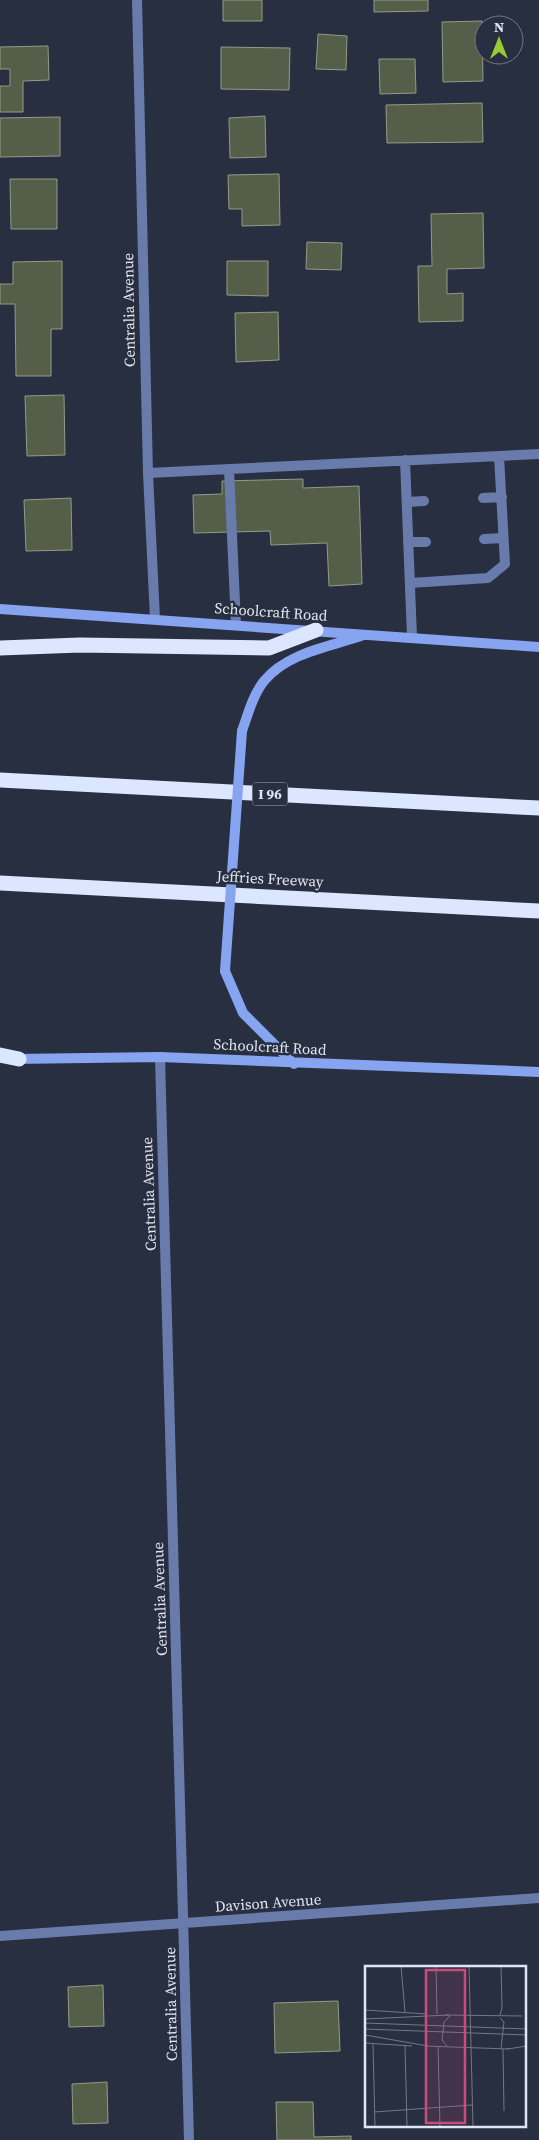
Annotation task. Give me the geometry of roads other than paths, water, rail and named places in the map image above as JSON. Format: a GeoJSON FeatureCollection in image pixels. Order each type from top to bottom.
{"type":"FeatureCollection","features":[{"type":"Feature","properties":{"kind":"highway"},"geometry":{"type":"LineString","coordinates":[[0,648],[80,645],[269,648],[316,630]]}},
{"type":"Feature","properties":{"kind":"highway","name":"I 96"},"geometry":{"type":"LineString","coordinates":[[0,780],[539,808]]}},
{"type":"Feature","properties":{"kind":"highway","name":"Jeffries Freeway"},"geometry":{"type":"LineString","coordinates":[[0,883],[539,911]]}},
{"type":"Feature","properties":{"kind":"highway"},"geometry":{"type":"LineString","coordinates":[[0,1055],[19,1058]]}},
{"type":"Feature","properties":{"kind":"main road","name":"Schoolcraft Road"},"geometry":{"type":"LineString","coordinates":[[0,609],[539,647]]}},
{"type":"Feature","properties":{"kind":"main road"},"geometry":{"type":"LineString","coordinates":[[294,1064],[243,1013],[225,972],[242,731],[253,700],[264,681],[288,660],[367,634]]}},
{"type":"Feature","properties":{"kind":"main road","name":"Schoolcraft Road"},"geometry":{"type":"LineString","coordinates":[[0,1059],[160,1057],[294,1064],[539,1072]]}},
{"type":"Feature","properties":{"kind":"street","name":"Centralia Avenue"},"geometry":{"type":"LineString","coordinates":[[137,0],[148,473],[155,619]]}},
{"type":"Feature","properties":{"kind":"street"},"geometry":{"type":"LineString","coordinates":[[148,473],[539,454]]}},
{"type":"Feature","properties":{"kind":"street"},"geometry":{"type":"LineString","coordinates":[[410,583],[488,578],[505,564],[499,456]]}},
{"type":"Feature","properties":{"kind":"street"},"geometry":{"type":"LineString","coordinates":[[405,460],[412,637]]}},
{"type":"Feature","properties":{"kind":"street"},"geometry":{"type":"LineString","coordinates":[[229,469],[236,625]]}},
{"type":"Feature","properties":{"kind":"street"},"geometry":{"type":"LineString","coordinates":[[483,498],[502,497]]}},
{"type":"Feature","properties":{"kind":"street"},"geometry":{"type":"LineString","coordinates":[[407,502],[424,501]]}},
{"type":"Feature","properties":{"kind":"street"},"geometry":{"type":"LineString","coordinates":[[484,539],[503,538]]}},
{"type":"Feature","properties":{"kind":"street"},"geometry":{"type":"LineString","coordinates":[[408,542],[426,542]]}},
{"type":"Feature","properties":{"kind":"street","name":"Centralia Avenue"},"geometry":{"type":"LineString","coordinates":[[160,1057],[189,2140]]}},
{"type":"Feature","properties":{"kind":"street","name":"Davison Avenue"},"geometry":{"type":"LineString","coordinates":[[0,1936],[539,1898]]}}]}
